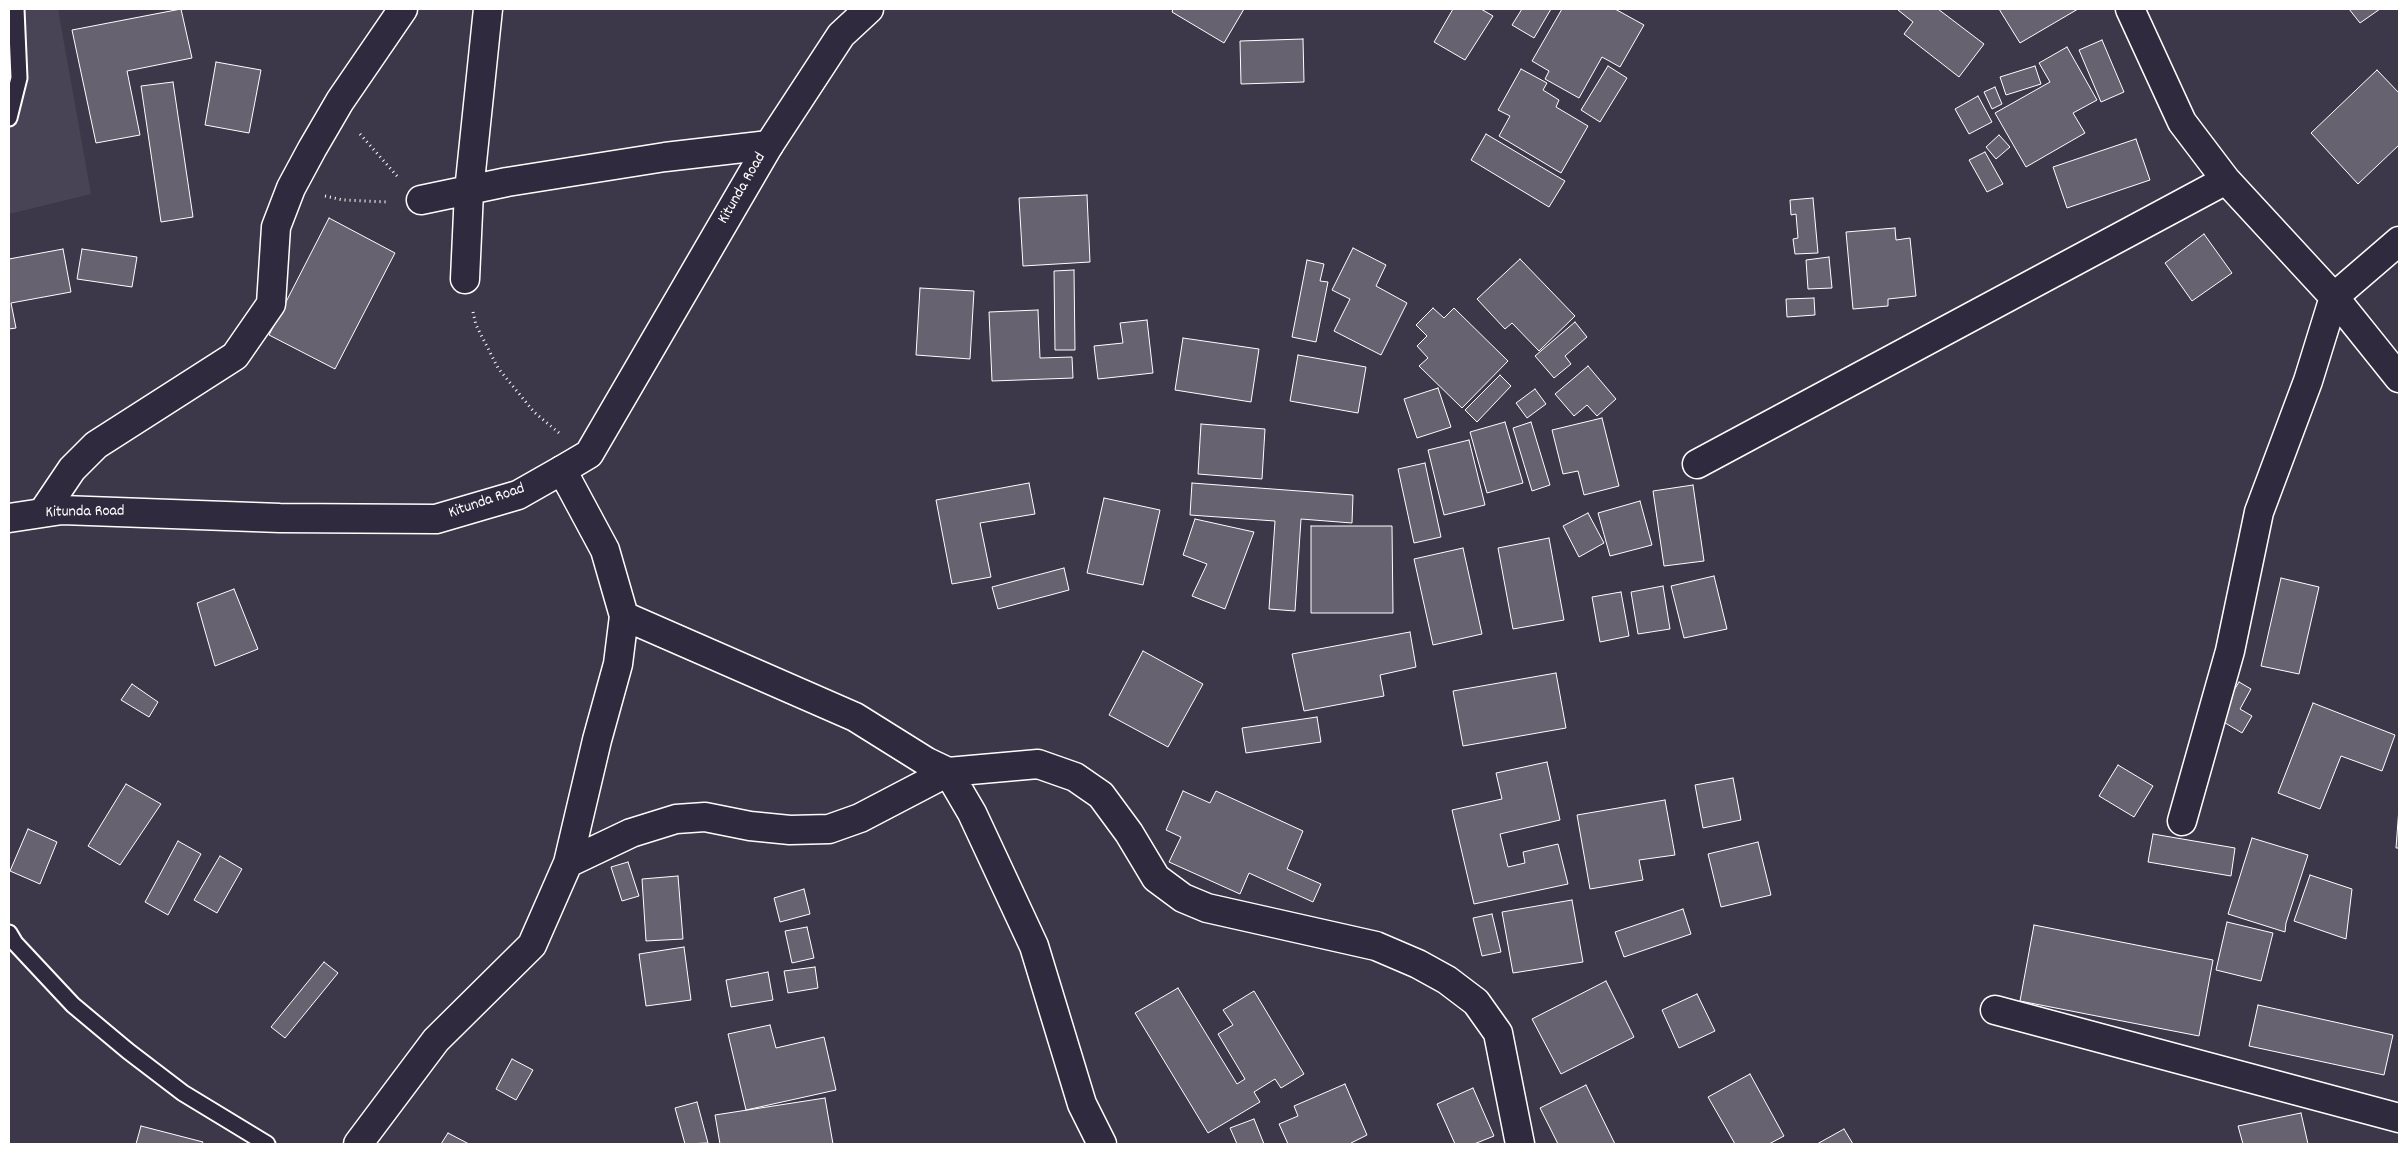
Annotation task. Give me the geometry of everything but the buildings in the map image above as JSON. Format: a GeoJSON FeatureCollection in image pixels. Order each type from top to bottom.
{"type":"FeatureCollection","features":[{"type":"Feature","properties":{"kind":"street"},"geometry":{"type":"LineString","coordinates":[[43,512],[72,469],[96,445],[235,356],[271,304],[276,227],[291,188],[312,148],[340,102],[403,9]]}},
{"type":"Feature","properties":{"kind":"street"},"geometry":{"type":"LineString","coordinates":[[465,279],[469,191],[488,9]]}},
{"type":"Feature","properties":{"kind":"street","name":"Kitunda Road"},"geometry":{"type":"LineString","coordinates":[[9,518],[62,510],[280,518],[436,520],[518,495],[562,470],[589,454],[686,291],[768,145],[841,36],[869,9]]}},
{"type":"Feature","properties":{"kind":"street"},"geometry":{"type":"LineString","coordinates":[[2130,9],[2182,122],[2226,180],[2334,297],[2399,378]]}},
{"type":"Feature","properties":{"kind":"street"},"geometry":{"type":"LineString","coordinates":[[421,200],[507,182],[665,157],[768,145]]}},
{"type":"Feature","properties":{"kind":"street"},"geometry":{"type":"LineString","coordinates":[[1697,464],[2226,180]]}},
{"type":"Feature","properties":{"kind":"street"},"geometry":{"type":"LineString","coordinates":[[2182,821],[2230,651],[2259,512],[2308,381],[2334,297],[2399,241]]}},
{"type":"Feature","properties":{"kind":"street"},"geometry":{"type":"LineString","coordinates":[[358,1144],[436,1040],[532,945],[568,864],[597,740],[618,664],[624,616],[605,550],[562,470]]}},
{"type":"Feature","properties":{"kind":"street"},"geometry":{"type":"LineString","coordinates":[[624,616],[855,717],[926,762],[948,772],[972,813],[1034,946],[1082,1104],[1102,1144]]}},
{"type":"Feature","properties":{"kind":"street"},"geometry":{"type":"LineString","coordinates":[[568,864],[631,833],[676,819],[705,817],[750,826],[790,830],[829,829],[860,818],[948,772],[1038,764],[1074,776],[1101,795],[1129,833],[1156,878],[1183,898],[1207,908],[1376,946],[1418,964],[1447,980],[1476,1002],[1498,1033],[1520,1144]]}},
{"type":"Feature","properties":{"kind":"street"},"geometry":{"type":"LineString","coordinates":[[1996,1010],[2399,1118]]}},
{"type":"Feature","properties":{"kind":"street"},"geometry":{"type":"LineString","coordinates":[[1082,1104],[1083,1144]]}},
{"type":"Feature","properties":{"kind":"lane"},"geometry":{"type":"LineString","coordinates":[[9,118],[20,78],[16,9]]}},
{"type":"Feature","properties":{"kind":"lane"},"geometry":{"type":"LineString","coordinates":[[9,932],[15,943],[73,1005],[128,1051],[183,1093],[267,1144]]}},
{"type":"Feature","properties":{"kind":"path"},"geometry":{"type":"LineString","coordinates":[[291,188],[344,200],[381,202],[421,200]]}},
{"type":"Feature","properties":{"kind":"shaded area"},"geometry":{"type":"Polygon","coordinates":[[[9,9],[58,9],[91,194],[9,214],[9,9]]]}}]}
